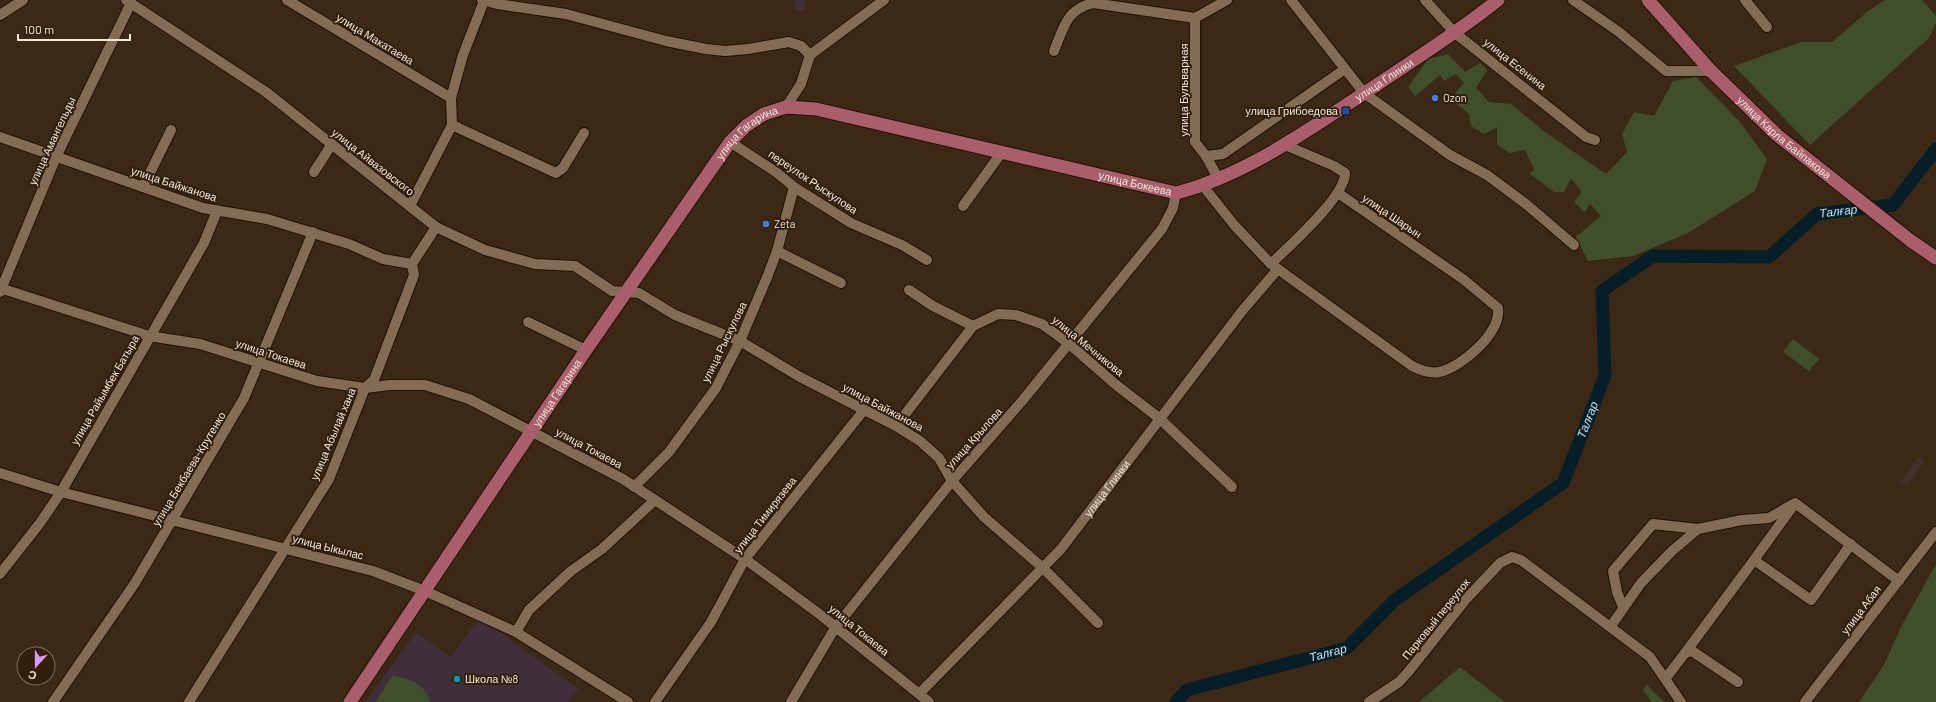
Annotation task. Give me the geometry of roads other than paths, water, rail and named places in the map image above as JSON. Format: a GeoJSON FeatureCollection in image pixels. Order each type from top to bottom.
{"type":"FeatureCollection","features":[{"type":"Feature","properties":{"kind":"main road","name":"улица Карла Байпакова"},"geometry":{"type":"LineString","coordinates":[[1648,0],[1711,71],[1777,135],[1911,241],[1936,258]]}},
{"type":"Feature","properties":{"kind":"main road","name":"улица Глинки"},"geometry":{"type":"LineString","coordinates":[[1203,186],[1219,180],[1285,145],[1455,32],[1494,1]]}},
{"type":"Feature","properties":{"kind":"main road","name":"улица Гагарина"},"geometry":{"type":"LineString","coordinates":[[350,702],[586,350],[730,142],[746,126],[764,114],[786,107]]}},
{"type":"Feature","properties":{"kind":"main road","name":"улица Бокеева"},"geometry":{"type":"LineString","coordinates":[[786,107],[816,109],[1176,193],[1203,186]]}},
{"type":"Feature","properties":{"kind":"street"},"geometry":{"type":"LineString","coordinates":[[0,15],[23,0]]}},
{"type":"Feature","properties":{"kind":"street","name":"улица Макатаева"},"geometry":{"type":"LineString","coordinates":[[287,0],[451,98]]}},
{"type":"Feature","properties":{"kind":"street"},"geometry":{"type":"LineString","coordinates":[[786,107],[801,84],[810,55],[884,0]]}},
{"type":"Feature","properties":{"kind":"street"},"geometry":{"type":"LineString","coordinates":[[1054,51],[1070,16],[1080,6],[1093,1],[1195,18],[1227,0]]}},
{"type":"Feature","properties":{"kind":"street"},"geometry":{"type":"LineString","coordinates":[[1291,0],[1364,93],[1450,155],[1487,175],[1526,204],[1574,244]]}},
{"type":"Feature","properties":{"kind":"street","name":"улица Есенина"},"geometry":{"type":"LineString","coordinates":[[1425,0],[1455,32],[1586,137],[1595,140]]}},
{"type":"Feature","properties":{"kind":"street"},"geometry":{"type":"LineString","coordinates":[[1573,0],[1619,32],[1666,71],[1711,71]]}},
{"type":"Feature","properties":{"kind":"street"},"geometry":{"type":"LineString","coordinates":[[1745,0],[1767,27]]}},
{"type":"Feature","properties":{"kind":"street","name":"улица Айвазовского"},"geometry":{"type":"LineString","coordinates":[[128,1],[266,92],[436,227],[485,250],[535,264],[575,266],[612,291],[626,292]]}},
{"type":"Feature","properties":{"kind":"street","name":"улица Амангельды"},"geometry":{"type":"LineString","coordinates":[[0,289],[56,158],[128,1]]}},
{"type":"Feature","properties":{"kind":"street"},"geometry":{"type":"LineString","coordinates":[[410,206],[452,125],[451,98],[463,55],[483,1],[566,14],[666,41],[706,49],[725,51],[748,49],[789,42],[802,46],[810,55]]}},
{"type":"Feature","properties":{"kind":"street","name":"улица Бульварная"},"geometry":{"type":"LineString","coordinates":[[1195,18],[1195,142],[1206,156],[1219,180]]}},
{"type":"Feature","properties":{"kind":"street"},"geometry":{"type":"LineString","coordinates":[[1206,156],[1223,154],[1345,69]]}},
{"type":"Feature","properties":{"kind":"street"},"geometry":{"type":"LineString","coordinates":[[452,125],[556,173],[563,168],[584,133]]}},
{"type":"Feature","properties":{"kind":"street"},"geometry":{"type":"LineString","coordinates":[[142,187],[171,130]]}},
{"type":"Feature","properties":{"kind":"street","name":"улица Байжанова"},"geometry":{"type":"LineString","coordinates":[[0,137],[56,158],[203,208],[266,219],[349,244],[383,259],[412,264]]}},
{"type":"Feature","properties":{"kind":"street","name":"переулок Рыскулова"},"geometry":{"type":"LineString","coordinates":[[730,142],[776,172],[794,187],[852,223],[902,245],[927,260]]}},
{"type":"Feature","properties":{"kind":"street"},"geometry":{"type":"LineString","coordinates":[[314,172],[332,144]]}},
{"type":"Feature","properties":{"kind":"street"},"geometry":{"type":"LineString","coordinates":[[1285,145],[1334,166],[1346,173],[1346,180],[1338,193]]}},
{"type":"Feature","properties":{"kind":"street"},"geometry":{"type":"LineString","coordinates":[[963,206],[1002,152]]}},
{"type":"Feature","properties":{"kind":"street"},"geometry":{"type":"LineString","coordinates":[[1203,186],[1235,226],[1275,267]]}},
{"type":"Feature","properties":{"kind":"street","name":"улица Рыскулова"},"geometry":{"type":"LineString","coordinates":[[634,486],[674,446],[716,388],[740,341],[777,251],[794,187]]}},
{"type":"Feature","properties":{"kind":"street","name":"улица Крылова"},"geometry":{"type":"LineString","coordinates":[[791,702],[835,628],[952,481],[1022,401],[1162,229],[1173,208],[1176,193]]}},
{"type":"Feature","properties":{"kind":"street","name":"улица Глинки"},"geometry":{"type":"LineString","coordinates":[[919,694],[1061,549],[1275,267],[1338,193]]}},
{"type":"Feature","properties":{"kind":"street","name":"улица Шарын"},"geometry":{"type":"LineString","coordinates":[[1275,267],[1421,370],[1438,372],[1457,365],[1478,349],[1498,320],[1498,308],[1463,279],[1338,193]]}},
{"type":"Feature","properties":{"kind":"street","name":"улица Райымбек Батыра"},"geometry":{"type":"LineString","coordinates":[[0,574],[40,523],[61,492],[149,336],[204,243],[217,211]]}},
{"type":"Feature","properties":{"kind":"street","name":"улица Абылай хана"},"geometry":{"type":"LineString","coordinates":[[189,702],[329,479],[365,388],[374,380],[414,275],[412,264],[436,227]]}},
{"type":"Feature","properties":{"kind":"street","name":"улица Бекбаева-Крутенко"},"geometry":{"type":"LineString","coordinates":[[53,702],[135,583],[244,398],[260,363],[313,232]]}},
{"type":"Feature","properties":{"kind":"street"},"geometry":{"type":"LineString","coordinates":[[777,251],[841,283]]}},
{"type":"Feature","properties":{"kind":"street","name":"улица Токаева"},"geometry":{"type":"LineString","coordinates":[[0,289],[149,336],[200,344],[292,375],[317,381],[365,388],[390,385],[425,386],[469,399],[634,486],[745,559],[822,616],[928,702]]}},
{"type":"Feature","properties":{"kind":"street"},"geometry":{"type":"LineString","coordinates":[[910,290],[933,306],[973,326]]}},
{"type":"Feature","properties":{"kind":"street"},"geometry":{"type":"LineString","coordinates":[[612,291],[615,309]]}},
{"type":"Feature","properties":{"kind":"street","name":"улица Байжанова"},"geometry":{"type":"LineString","coordinates":[[626,292],[639,293],[675,315],[740,341],[800,377],[896,426],[920,441],[939,458],[952,481],[984,517],[1043,568],[1098,623]]}},
{"type":"Feature","properties":{"kind":"street","name":"улица Мечникова"},"geometry":{"type":"LineString","coordinates":[[896,426],[973,326],[998,314],[1016,315],[1042,324],[1068,343],[1115,384],[1159,418],[1232,487]]}},
{"type":"Feature","properties":{"kind":"street"},"geometry":{"type":"LineString","coordinates":[[528,322],[586,350]]}},
{"type":"Feature","properties":{"kind":"street","name":"улица Тимирязева"},"geometry":{"type":"LineString","coordinates":[[654,702],[711,622],[745,559],[864,410]]}},
{"type":"Feature","properties":{"kind":"street","name":"улица Ыкылас"},"geometry":{"type":"LineString","coordinates":[[0,473],[61,492],[373,571],[425,591],[516,632],[628,702]]}},
{"type":"Feature","properties":{"kind":"street"},"geometry":{"type":"LineString","coordinates":[[516,632],[529,610],[571,571],[602,549],[654,500]]}},
{"type":"Feature","properties":{"kind":"street"},"geometry":{"type":"LineString","coordinates":[[1623,607],[1617,592],[1613,572],[1653,524],[1698,529],[1742,520],[1769,518],[1795,503]]}},
{"type":"Feature","properties":{"kind":"street"},"geometry":{"type":"LineString","coordinates":[[1795,503],[1898,581]]}},
{"type":"Feature","properties":{"kind":"street"},"geometry":{"type":"LineString","coordinates":[[1666,678],[1795,503]]}},
{"type":"Feature","properties":{"kind":"street"},"geometry":{"type":"LineString","coordinates":[[1681,702],[1666,678],[1650,657],[1610,626],[1651,572],[1672,551],[1698,529]]}},
{"type":"Feature","properties":{"kind":"street","name":"улица Абая"},"geometry":{"type":"LineString","coordinates":[[1806,702],[1936,532]]}},
{"type":"Feature","properties":{"kind":"street"},"geometry":{"type":"LineString","coordinates":[[1754,560],[1811,600],[1851,544]]}},
{"type":"Feature","properties":{"kind":"street","name":"Парковый переулок"},"geometry":{"type":"LineString","coordinates":[[1369,702],[1399,682],[1467,598],[1500,563],[1512,557],[1521,560],[1610,626]]}},
{"type":"Feature","properties":{"kind":"street"},"geometry":{"type":"LineString","coordinates":[[1685,653],[1692,651],[1738,682]]}},
{"type":"Feature","properties":{"kind":"waterway","name":"Талғар"},"geometry":{"type":"LineString","coordinates":[[1176,702],[1187,690],[1347,648],[1395,600],[1563,483],[1605,376],[1602,291],[1653,256],[1769,257],[1817,214],[1893,205],[1936,149]]}},
{"type":"Feature","properties":{"kind":"place","name":"Ozon"},"geometry":{"type":"Point","coordinates":[1435,98]}},
{"type":"Feature","properties":{"kind":"place","name":"улица Грибоедова"},"geometry":{"type":"Point","coordinates":[1346,111]}},
{"type":"Feature","properties":{"kind":"place","name":"Zeta"},"geometry":{"type":"Point","coordinates":[766,224]}},
{"type":"Feature","properties":{"kind":"place","name":"Школа №8"},"geometry":{"type":"Point","coordinates":[457,679]}}]}
